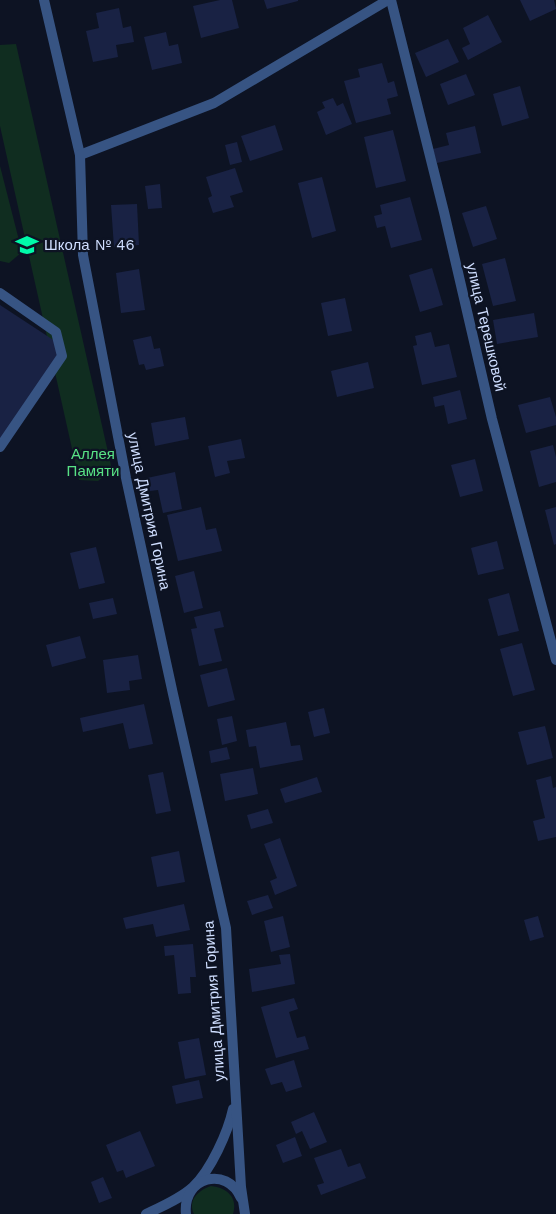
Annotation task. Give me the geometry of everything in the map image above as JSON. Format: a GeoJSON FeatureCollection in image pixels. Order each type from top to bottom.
{"type":"FeatureCollection","features":[{"type":"Feature","properties":{"kind":"street","name":"улица Дмитрия Горина"},"geometry":{"type":"LineString","coordinates":[[44,0],[80,155],[83,255],[126,478],[226,928],[243,1211]]}},
{"type":"Feature","properties":{"kind":"street"},"geometry":{"type":"LineString","coordinates":[[80,155],[214,103],[389,0]]}},
{"type":"Feature","properties":{"kind":"street","name":"улица Терешковой"},"geometry":{"type":"LineString","coordinates":[[389,0],[444,212],[492,420],[556,660]]}},
{"type":"Feature","properties":{"kind":"street"},"geometry":{"type":"LineString","coordinates":[[0,293],[56,332],[62,356],[0,448]]}},
{"type":"Feature","properties":{"kind":"street"},"geometry":{"type":"LineString","coordinates":[[186,1214],[185,1204],[188,1195],[220,1146],[230,1120],[236,1096]]}},
{"type":"Feature","properties":{"kind":"street"},"geometry":{"type":"LineString","coordinates":[[146,1214],[179,1197],[201,1181],[210,1179],[220,1179],[236,1188],[241,1196],[243,1211]]}},
{"type":"Feature","properties":{"kind":"green space","name":"Аллея Памяти"},"geometry":{"type":"Polygon","coordinates":[[[16,44],[112,470],[98,481],[79,480],[0,126],[0,45],[16,44]]]}},
{"type":"Feature","properties":{"kind":"green space"},"geometry":{"type":"Polygon","coordinates":[[[0,166],[22,252],[9,263],[0,261],[0,166]]]}},
{"type":"Feature","properties":{"kind":"green space"},"geometry":{"type":"Polygon","coordinates":[[[211,1186],[222,1189],[230,1194],[234,1203],[233,1214],[194,1214],[192,1204],[195,1196],[211,1186]]]}},
{"type":"Feature","properties":{"kind":"building"},"geometry":{"type":"Polygon","coordinates":[[[220,0],[232,0],[239,28],[201,38],[193,6],[220,0]]]}},
{"type":"Feature","properties":{"kind":"building"},"geometry":{"type":"Polygon","coordinates":[[[264,0],[298,0],[298,1],[267,9],[264,0]]]}},
{"type":"Feature","properties":{"kind":"building"},"geometry":{"type":"Polygon","coordinates":[[[520,0],[554,0],[556,9],[530,21],[520,0]]]}},
{"type":"Feature","properties":{"kind":"building"},"geometry":{"type":"Polygon","coordinates":[[[119,8],[123,28],[131,26],[134,42],[116,45],[118,57],[93,62],[86,31],[99,28],[96,13],[119,8]]]}},
{"type":"Feature","properties":{"kind":"building"},"geometry":{"type":"Polygon","coordinates":[[[488,15],[502,42],[468,60],[462,48],[470,44],[463,28],[488,15]]]}},
{"type":"Feature","properties":{"kind":"building"},"geometry":{"type":"Polygon","coordinates":[[[166,32],[169,46],[178,44],[182,63],[152,70],[144,37],[166,32]]]}},
{"type":"Feature","properties":{"kind":"building"},"geometry":{"type":"Polygon","coordinates":[[[448,39],[459,62],[426,77],[415,53],[448,39]]]}},
{"type":"Feature","properties":{"kind":"building"},"geometry":{"type":"Polygon","coordinates":[[[382,63],[388,83],[394,81],[398,96],[387,99],[391,114],[356,123],[344,81],[360,77],[358,69],[382,63]]]}},
{"type":"Feature","properties":{"kind":"building"},"geometry":{"type":"Polygon","coordinates":[[[466,74],[475,95],[448,105],[440,84],[466,74]]]}},
{"type":"Feature","properties":{"kind":"building"},"geometry":{"type":"Polygon","coordinates":[[[520,86],[529,118],[502,126],[493,94],[520,86]]]}},
{"type":"Feature","properties":{"kind":"building"},"geometry":{"type":"Polygon","coordinates":[[[333,98],[337,106],[343,103],[352,124],[326,135],[317,112],[325,108],[322,102],[333,98]]]}},
{"type":"Feature","properties":{"kind":"building"},"geometry":{"type":"Polygon","coordinates":[[[275,125],[283,150],[250,161],[241,136],[275,125]]]}},
{"type":"Feature","properties":{"kind":"building"},"geometry":{"type":"Polygon","coordinates":[[[475,126],[481,153],[437,163],[433,149],[449,145],[446,133],[475,126]]]}},
{"type":"Feature","properties":{"kind":"building"},"geometry":{"type":"Polygon","coordinates":[[[393,130],[406,181],[376,188],[364,137],[393,130]]]}},
{"type":"Feature","properties":{"kind":"building"},"geometry":{"type":"Polygon","coordinates":[[[237,142],[242,162],[230,165],[225,145],[237,142]]]}},
{"type":"Feature","properties":{"kind":"building"},"geometry":{"type":"Polygon","coordinates":[[[235,168],[243,192],[230,196],[234,207],[213,213],[208,198],[212,196],[206,177],[235,168]]]}},
{"type":"Feature","properties":{"kind":"building"},"geometry":{"type":"Polygon","coordinates":[[[322,177],[336,231],[312,238],[298,183],[322,177]]]}},
{"type":"Feature","properties":{"kind":"building"},"geometry":{"type":"Polygon","coordinates":[[[160,184],[162,208],[148,209],[145,186],[160,184]]]}},
{"type":"Feature","properties":{"kind":"building"},"geometry":{"type":"Polygon","coordinates":[[[410,197],[422,240],[391,248],[385,226],[377,228],[374,216],[382,214],[380,205],[410,197]]]}},
{"type":"Feature","properties":{"kind":"building"},"geometry":{"type":"Polygon","coordinates":[[[137,204],[139,245],[114,247],[111,205],[137,204]]]}},
{"type":"Feature","properties":{"kind":"building"},"geometry":{"type":"Polygon","coordinates":[[[486,206],[497,239],[473,247],[462,213],[486,206]]]}},
{"type":"Feature","properties":{"kind":"building"},"geometry":{"type":"Polygon","coordinates":[[[505,258],[516,301],[493,306],[482,264],[505,258]]]}},
{"type":"Feature","properties":{"kind":"building"},"geometry":{"type":"Polygon","coordinates":[[[432,268],[443,305],[420,312],[409,275],[432,268]]]}},
{"type":"Feature","properties":{"kind":"building"},"geometry":{"type":"Polygon","coordinates":[[[139,269],[145,310],[121,313],[116,273],[139,269]]]}},
{"type":"Feature","properties":{"kind":"building"},"geometry":{"type":"Polygon","coordinates":[[[345,298],[352,331],[328,336],[321,303],[345,298]]]}},
{"type":"Feature","properties":{"kind":"building"},"geometry":{"type":"Polygon","coordinates":[[[0,305],[64,347],[0,443],[0,305]]]}},
{"type":"Feature","properties":{"kind":"building"},"geometry":{"type":"Polygon","coordinates":[[[534,313],[538,337],[497,344],[493,320],[534,313]]]}},
{"type":"Feature","properties":{"kind":"building"},"geometry":{"type":"Polygon","coordinates":[[[431,332],[435,347],[449,344],[457,377],[422,385],[413,346],[417,345],[415,336],[431,332]]]}},
{"type":"Feature","properties":{"kind":"building"},"geometry":{"type":"Polygon","coordinates":[[[151,336],[154,349],[160,348],[164,366],[146,370],[144,364],[139,365],[133,340],[151,336]]]}},
{"type":"Feature","properties":{"kind":"building"},"geometry":{"type":"Polygon","coordinates":[[[368,362],[374,388],[337,397],[331,371],[368,362]]]}},
{"type":"Feature","properties":{"kind":"building"},"geometry":{"type":"Polygon","coordinates":[[[460,390],[467,419],[448,424],[444,405],[435,407],[433,397],[460,390]]]}},
{"type":"Feature","properties":{"kind":"building"},"geometry":{"type":"Polygon","coordinates":[[[550,397],[556,417],[556,425],[526,433],[518,405],[550,397]]]}},
{"type":"Feature","properties":{"kind":"building"},"geometry":{"type":"Polygon","coordinates":[[[185,417],[189,439],[155,446],[151,423],[185,417]]]}},
{"type":"Feature","properties":{"kind":"building"},"geometry":{"type":"Polygon","coordinates":[[[241,439],[245,458],[227,461],[230,473],[215,477],[208,446],[241,439]]]}},
{"type":"Feature","properties":{"kind":"building"},"geometry":{"type":"Polygon","coordinates":[[[553,445],[556,457],[556,482],[539,487],[530,451],[553,445]]]}},
{"type":"Feature","properties":{"kind":"building"},"geometry":{"type":"Polygon","coordinates":[[[475,459],[483,491],[460,497],[451,465],[475,459]]]}},
{"type":"Feature","properties":{"kind":"building"},"geometry":{"type":"Polygon","coordinates":[[[175,472],[182,509],[163,513],[158,490],[150,491],[147,478],[175,472]]]}},
{"type":"Feature","properties":{"kind":"building"},"geometry":{"type":"Polygon","coordinates":[[[201,507],[206,530],[216,528],[222,551],[178,561],[167,515],[201,507]]]}},
{"type":"Feature","properties":{"kind":"building"},"geometry":{"type":"Polygon","coordinates":[[[556,507],[556,544],[554,545],[545,510],[556,507]]]}},
{"type":"Feature","properties":{"kind":"building"},"geometry":{"type":"Polygon","coordinates":[[[497,541],[504,569],[478,575],[471,548],[497,541]]]}},
{"type":"Feature","properties":{"kind":"building"},"geometry":{"type":"Polygon","coordinates":[[[96,547],[105,583],[79,589],[70,553],[96,547]]]}},
{"type":"Feature","properties":{"kind":"building"},"geometry":{"type":"Polygon","coordinates":[[[194,571],[203,608],[184,613],[175,576],[194,571]]]}},
{"type":"Feature","properties":{"kind":"building"},"geometry":{"type":"Polygon","coordinates":[[[509,593],[519,631],[498,636],[488,599],[509,593]]]}},
{"type":"Feature","properties":{"kind":"building"},"geometry":{"type":"Polygon","coordinates":[[[113,598],[117,614],[93,619],[89,603],[113,598]]]}},
{"type":"Feature","properties":{"kind":"building"},"geometry":{"type":"Polygon","coordinates":[[[220,611],[224,627],[214,629],[222,661],[199,666],[191,629],[197,628],[194,617],[220,611]]]}},
{"type":"Feature","properties":{"kind":"building"},"geometry":{"type":"Polygon","coordinates":[[[80,636],[86,658],[52,667],[46,645],[80,636]]]}},
{"type":"Feature","properties":{"kind":"building"},"geometry":{"type":"Polygon","coordinates":[[[522,643],[535,690],[513,696],[500,649],[522,643]]]}},
{"type":"Feature","properties":{"kind":"building"},"geometry":{"type":"Polygon","coordinates":[[[138,655],[142,679],[129,681],[130,690],[107,693],[103,660],[138,655]]]}},
{"type":"Feature","properties":{"kind":"building"},"geometry":{"type":"Polygon","coordinates":[[[227,668],[235,700],[208,707],[200,675],[227,668]]]}},
{"type":"Feature","properties":{"kind":"building"},"geometry":{"type":"Polygon","coordinates":[[[144,704],[153,744],[129,749],[123,723],[83,732],[80,718],[144,704]]]}},
{"type":"Feature","properties":{"kind":"building"},"geometry":{"type":"Polygon","coordinates":[[[324,708],[330,733],[314,737],[308,712],[324,708]]]}},
{"type":"Feature","properties":{"kind":"building"},"geometry":{"type":"Polygon","coordinates":[[[232,716],[237,741],[222,745],[217,719],[232,716]]]}},
{"type":"Feature","properties":{"kind":"building"},"geometry":{"type":"Polygon","coordinates":[[[286,722],[291,746],[300,745],[303,760],[260,768],[256,746],[249,747],[246,730],[286,722]]]}},
{"type":"Feature","properties":{"kind":"building"},"geometry":{"type":"Polygon","coordinates":[[[545,726],[553,758],[527,765],[518,732],[545,726]]]}},
{"type":"Feature","properties":{"kind":"building"},"geometry":{"type":"Polygon","coordinates":[[[227,747],[230,759],[211,763],[209,751],[227,747]]]}},
{"type":"Feature","properties":{"kind":"building"},"geometry":{"type":"Polygon","coordinates":[[[253,768],[258,794],[225,801],[220,774],[253,768]]]}},
{"type":"Feature","properties":{"kind":"building"},"geometry":{"type":"Polygon","coordinates":[[[163,772],[171,811],[156,814],[148,775],[163,772]]]}},
{"type":"Feature","properties":{"kind":"building"},"geometry":{"type":"Polygon","coordinates":[[[551,776],[553,788],[556,787],[556,837],[538,841],[533,821],[545,818],[536,780],[551,776]]]}},
{"type":"Feature","properties":{"kind":"building"},"geometry":{"type":"Polygon","coordinates":[[[317,777],[322,792],[285,803],[280,789],[317,777]]]}},
{"type":"Feature","properties":{"kind":"building"},"geometry":{"type":"Polygon","coordinates":[[[268,809],[273,823],[251,829],[247,815],[268,809]]]}},
{"type":"Feature","properties":{"kind":"building"},"geometry":{"type":"Polygon","coordinates":[[[280,838],[297,886],[275,895],[270,881],[277,878],[264,844],[280,838]]]}},
{"type":"Feature","properties":{"kind":"building"},"geometry":{"type":"Polygon","coordinates":[[[179,851],[185,882],[157,887],[151,857],[179,851]]]}},
{"type":"Feature","properties":{"kind":"building"},"geometry":{"type":"Polygon","coordinates":[[[268,895],[273,908],[252,915],[247,901],[268,895]]]}},
{"type":"Feature","properties":{"kind":"building"},"geometry":{"type":"Polygon","coordinates":[[[184,904],[190,930],[156,937],[153,924],[126,929],[123,918],[184,904]]]}},
{"type":"Feature","properties":{"kind":"building"},"geometry":{"type":"Polygon","coordinates":[[[283,916],[290,947],[271,952],[264,921],[283,916]]]}},
{"type":"Feature","properties":{"kind":"building"},"geometry":{"type":"Polygon","coordinates":[[[538,916],[544,937],[530,941],[524,920],[538,916]]]}},
{"type":"Feature","properties":{"kind":"building"},"geometry":{"type":"Polygon","coordinates":[[[193,944],[196,977],[190,977],[191,993],[178,994],[174,955],[165,956],[164,946],[193,944]]]}},
{"type":"Feature","properties":{"kind":"building"},"geometry":{"type":"Polygon","coordinates":[[[290,954],[295,984],[252,992],[249,969],[281,964],[279,955],[290,954]]]}},
{"type":"Feature","properties":{"kind":"building"},"geometry":{"type":"Polygon","coordinates":[[[294,998],[298,1009],[289,1012],[297,1038],[305,1036],[309,1049],[276,1058],[261,1007],[294,998]]]}},
{"type":"Feature","properties":{"kind":"building"},"geometry":{"type":"Polygon","coordinates":[[[199,1038],[206,1075],[185,1079],[178,1042],[199,1038]]]}},
{"type":"Feature","properties":{"kind":"building"},"geometry":{"type":"Polygon","coordinates":[[[294,1060],[302,1087],[286,1092],[282,1082],[271,1085],[265,1069],[294,1060]]]}},
{"type":"Feature","properties":{"kind":"building"},"geometry":{"type":"Polygon","coordinates":[[[199,1080],[203,1098],[176,1104],[172,1086],[199,1080]]]}},
{"type":"Feature","properties":{"kind":"building"},"geometry":{"type":"Polygon","coordinates":[[[314,1112],[327,1142],[310,1149],[302,1131],[296,1134],[291,1122],[314,1112]]]}},
{"type":"Feature","properties":{"kind":"building"},"geometry":{"type":"Polygon","coordinates":[[[140,1131],[155,1166],[126,1178],[123,1170],[117,1172],[106,1145],[140,1131]]]}},
{"type":"Feature","properties":{"kind":"building"},"geometry":{"type":"Polygon","coordinates":[[[295,1137],[302,1156],[283,1163],[276,1145],[295,1137]]]}},
{"type":"Feature","properties":{"kind":"building"},"geometry":{"type":"Polygon","coordinates":[[[341,1149],[348,1167],[360,1163],[366,1178],[321,1195],[317,1185],[324,1183],[314,1158],[341,1149]]]}},
{"type":"Feature","properties":{"kind":"building"},"geometry":{"type":"Polygon","coordinates":[[[103,1177],[112,1198],[99,1203],[91,1182],[103,1177]]]}},
{"type":"Feature","properties":{"kind":"place","name":"Школа № 46"},"geometry":{"type":"Point","coordinates":[27,245]}}]}
